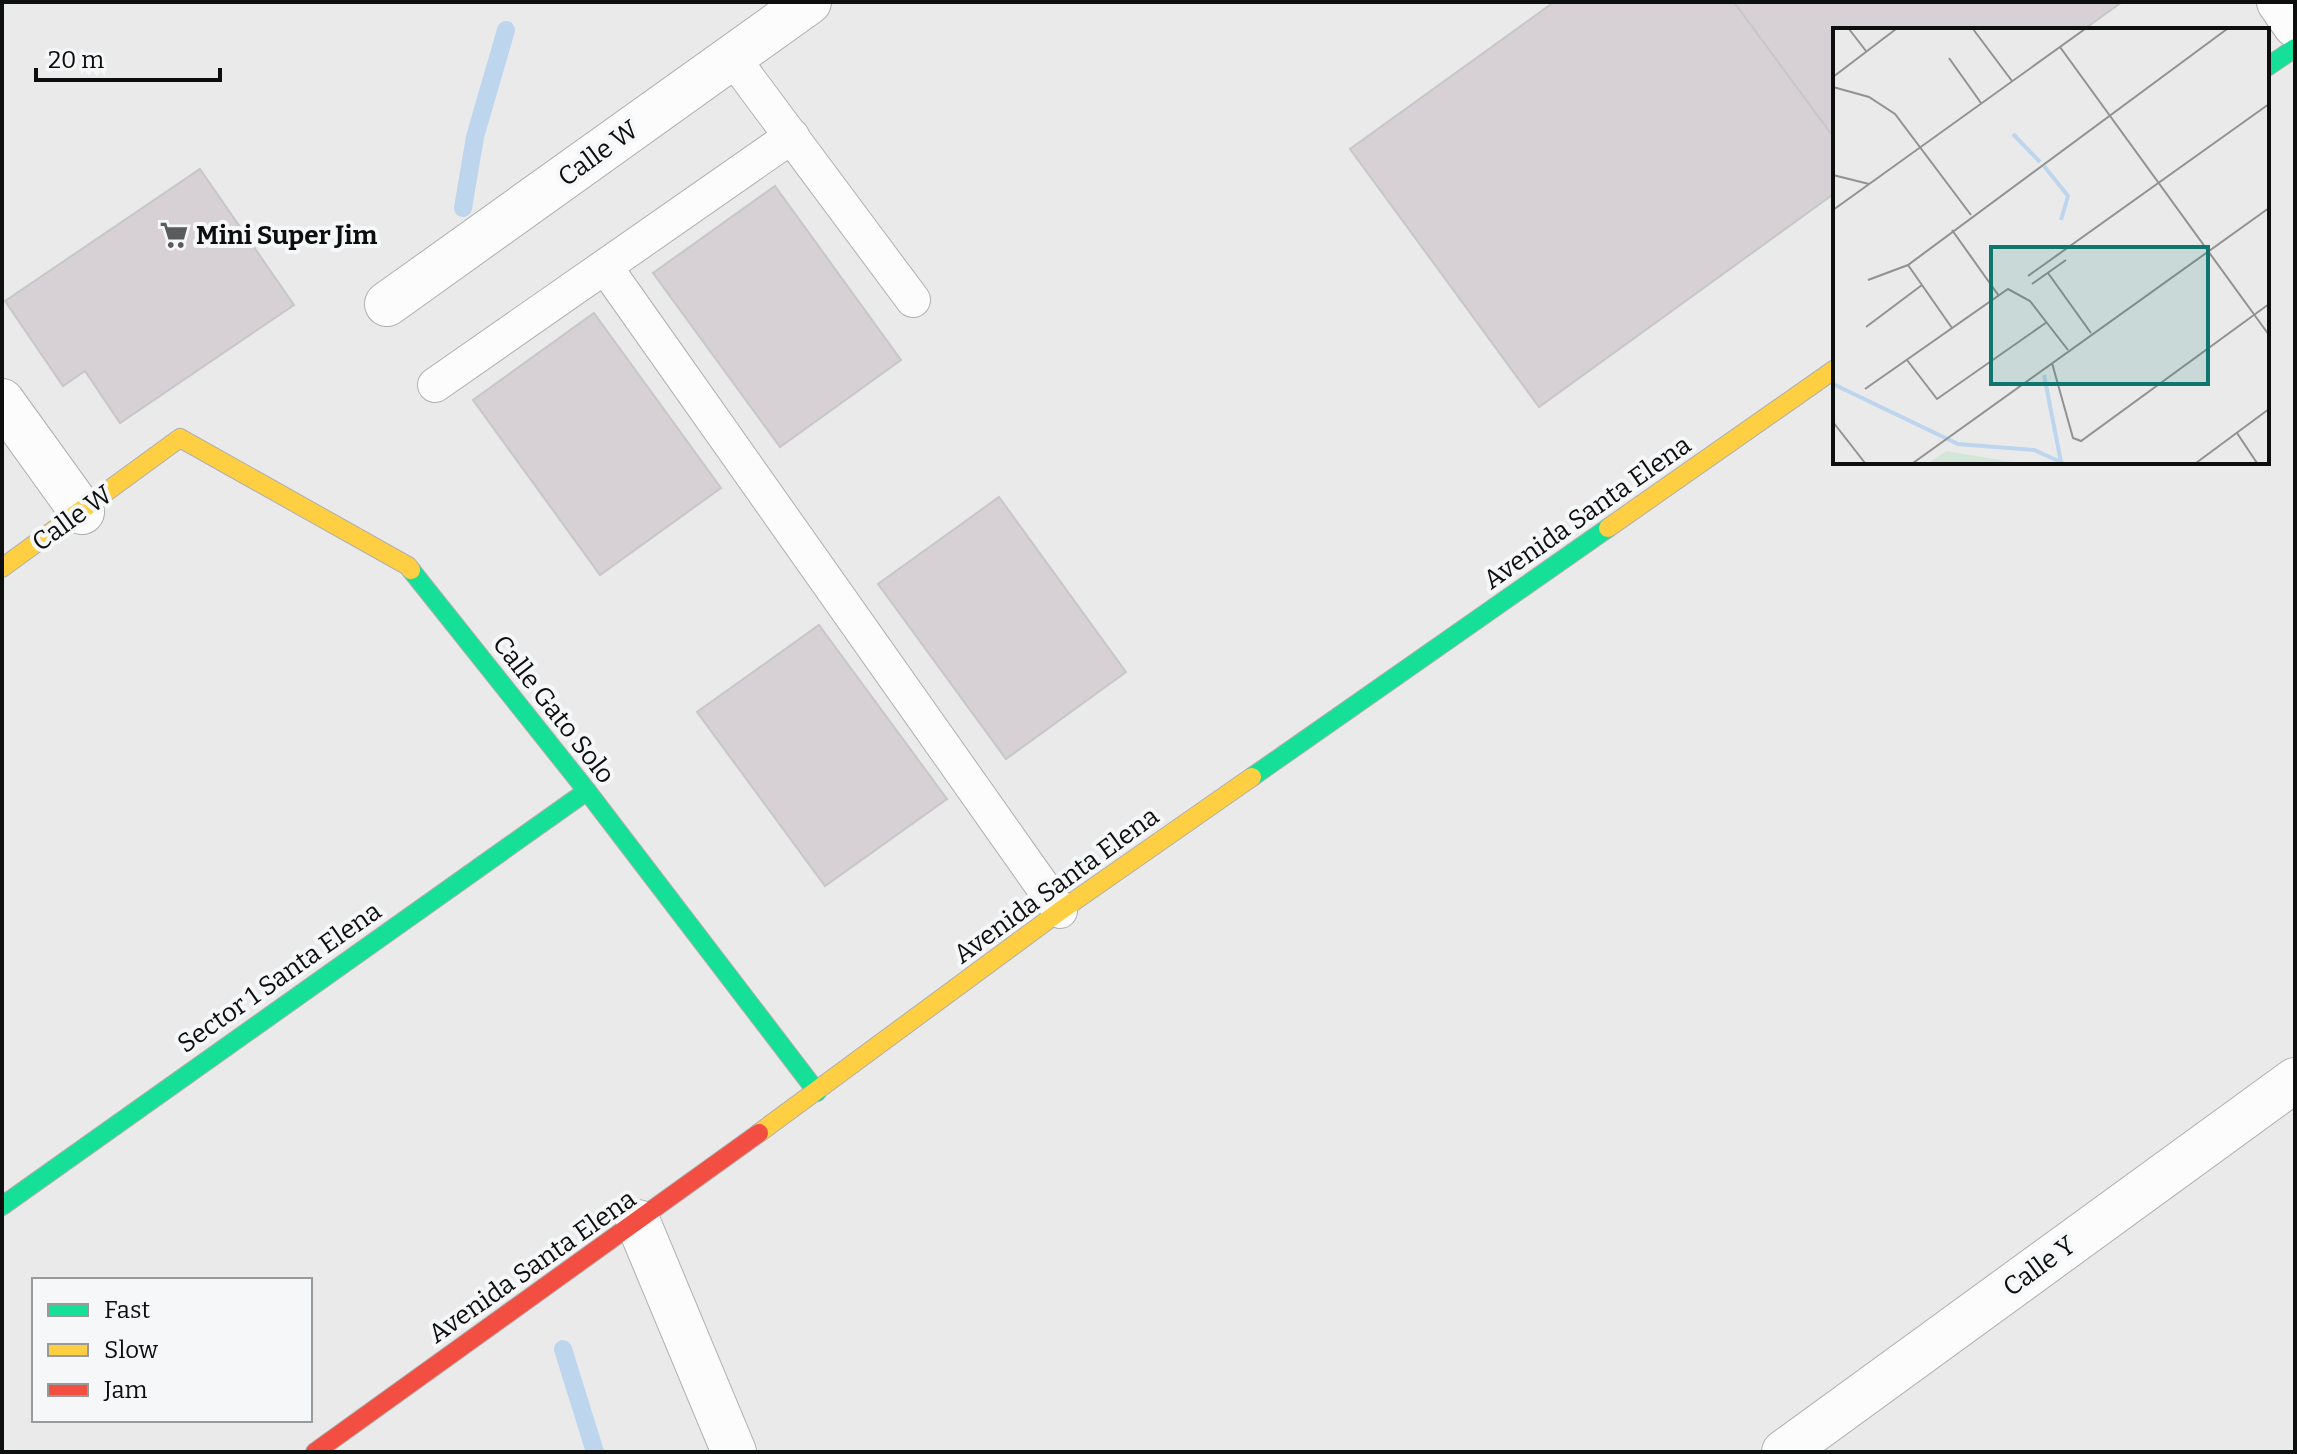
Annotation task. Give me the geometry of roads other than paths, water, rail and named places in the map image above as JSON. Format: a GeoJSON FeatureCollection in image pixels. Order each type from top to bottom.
{"type":"FeatureCollection","features":[{"type":"Feature","properties":{"kind":"street","name":"Calle W"},"geometry":{"type":"LineString","coordinates":[[387,304],[809,2]]}},
{"type":"Feature","properties":{"kind":"street"},"geometry":{"type":"LineString","coordinates":[[2279,2],[2295,25]]}},
{"type":"Feature","properties":{"kind":"street"},"geometry":{"type":"LineString","coordinates":[[2269,66],[2295,48]]}},
{"type":"Feature","properties":{"kind":"street","name":"Avenida Santa Elena"},"geometry":{"type":"LineString","coordinates":[[315,1452],[638,1222],[1060,911],[1833,370]]}},
{"type":"Feature","properties":{"kind":"street"},"geometry":{"type":"LineString","coordinates":[[2,401],[82,512]]}},
{"type":"Feature","properties":{"kind":"street","name":"Calle W"},"geometry":{"type":"LineString","coordinates":[[2,568],[180,438]]}},
{"type":"Feature","properties":{"kind":"street","name":"Calle Gato Solo"},"geometry":{"type":"LineString","coordinates":[[180,438],[408,566],[587,791],[817,1092]]}},
{"type":"Feature","properties":{"kind":"street","name":"Sector 1 Santa Elena"},"geometry":{"type":"LineString","coordinates":[[2,1206],[587,791]]}},
{"type":"Feature","properties":{"kind":"street","name":"Calle Y"},"geometry":{"type":"LineString","coordinates":[[1784,1452],[2295,1080]]}},
{"type":"Feature","properties":{"kind":"street"},"geometry":{"type":"LineString","coordinates":[[638,1222],[734,1452]]}},
{"type":"Feature","properties":{"kind":"lane"},"geometry":{"type":"LineString","coordinates":[[732,57],[913,300]]}},
{"type":"Feature","properties":{"kind":"lane"},"geometry":{"type":"LineString","coordinates":[[435,385],[792,136]]}},
{"type":"Feature","properties":{"kind":"lane"},"geometry":{"type":"LineString","coordinates":[[606,268],[1060,911]]}},
{"type":"Feature","properties":{"kind":"waterway"},"geometry":{"type":"LineString","coordinates":[[463,208],[475,137],[506,30]]}},
{"type":"Feature","properties":{"kind":"waterway"},"geometry":{"type":"LineString","coordinates":[[563,1349],[595,1452]]}},
{"type":"Feature","properties":{"kind":"place","name":"Mini Super Jim"},"geometry":{"type":"Point","coordinates":[174,235]}}]}
